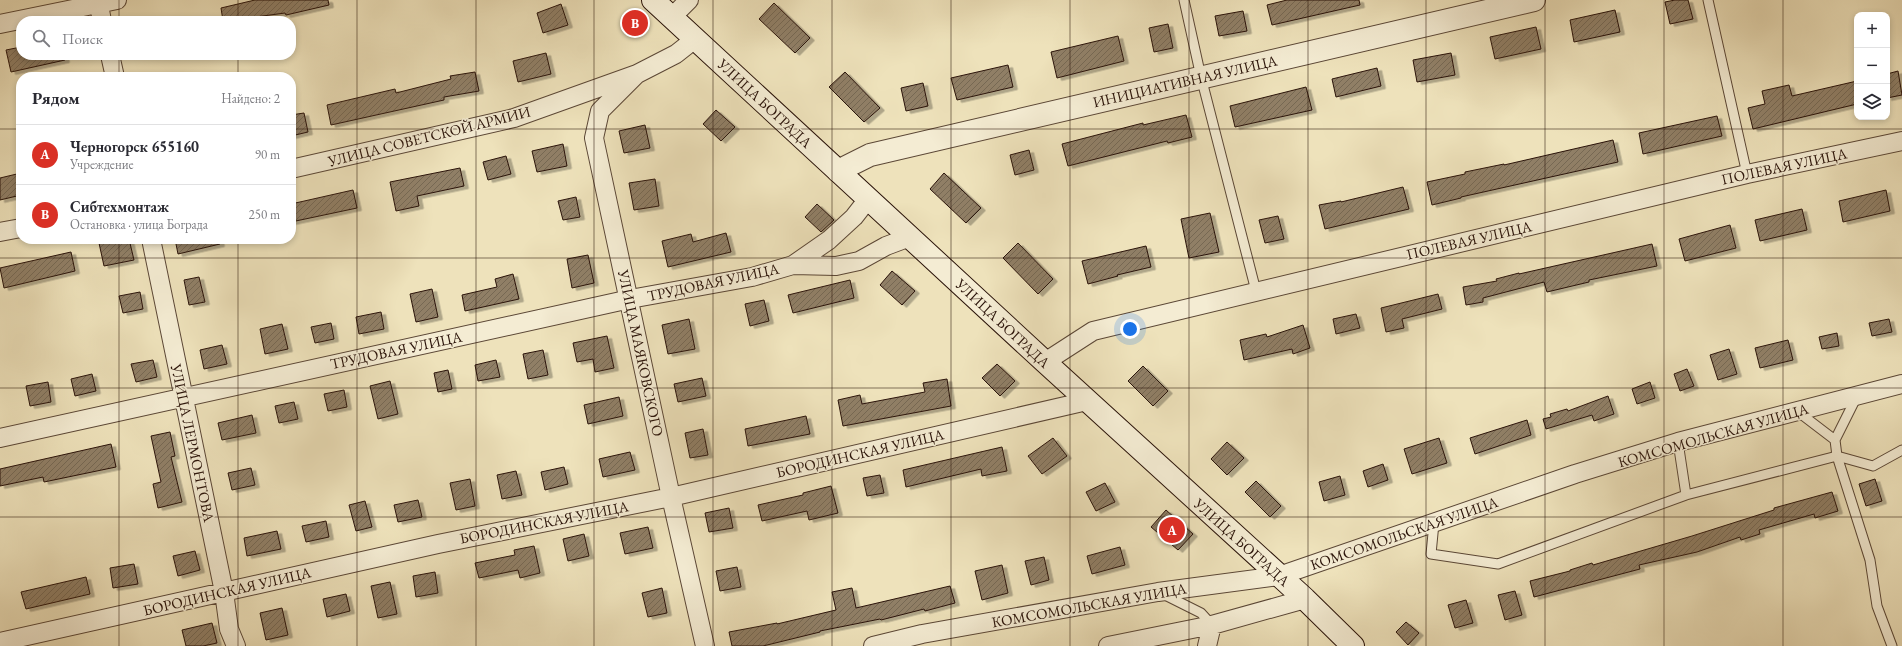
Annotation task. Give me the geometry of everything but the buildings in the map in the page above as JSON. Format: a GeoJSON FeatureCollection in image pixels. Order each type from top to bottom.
{"type":"FeatureCollection","features":[{"type":"Feature","properties":{"kind":"main road","name":"УЛИЦА БОГРАДА"},"geometry":{"type":"LineString","coordinates":[[653,0],[683,5],[695,39],[1087,401],[1305,599],[1353,646]]}},
{"type":"Feature","properties":{"kind":"main road","name":"ИНИЦИАТИВНАЯ УЛИЦА"},"geometry":{"type":"LineString","coordinates":[[838,171],[870,155],[1534,0]]}},
{"type":"Feature","properties":{"kind":"street"},"geometry":{"type":"LineString","coordinates":[[50,16],[100,8],[117,0]]}},
{"type":"Feature","properties":{"kind":"street"},"geometry":{"type":"LineString","coordinates":[[0,24],[16,21]]}},
{"type":"Feature","properties":{"kind":"street","name":"УЛИЦА СОВЕТСКОЙ АРМИИ"},"geometry":{"type":"LineString","coordinates":[[296,168],[514,118],[637,74],[676,54],[695,39]]}},
{"type":"Feature","properties":{"kind":"street"},"geometry":{"type":"LineString","coordinates":[[111,60],[114,72]]}},
{"type":"Feature","properties":{"kind":"street","name":"УЛИЦА МАЯКОВСКОГО"},"geometry":{"type":"LineString","coordinates":[[637,74],[600,111],[594,138],[630,299],[671,497],[705,646]]}},
{"type":"Feature","properties":{"kind":"street","name":"ПОЛЕВАЯ УЛИЦА"},"geometry":{"type":"LineString","coordinates":[[1045,362],[1093,331],[1747,174],[1902,141]]}},
{"type":"Feature","properties":{"kind":"street","name":"ТРУДОВАЯ УЛИЦА"},"geometry":{"type":"LineString","coordinates":[[793,265],[828,240],[854,217],[868,199]]}},
{"type":"Feature","properties":{"kind":"street"},"geometry":{"type":"LineString","coordinates":[[0,232],[16,229]]}},
{"type":"Feature","properties":{"kind":"street","name":"ТРУДОВАЯ УЛИЦА"},"geometry":{"type":"LineString","coordinates":[[0,438],[630,299],[752,277],[793,265],[836,266],[859,261],[886,246],[910,237]]}},
{"type":"Feature","properties":{"kind":"street","name":"УЛИЦА ЛЕРМОНТОВА"},"geometry":{"type":"LineString","coordinates":[[152,244],[224,592],[229,629],[236,646]]}},
{"type":"Feature","properties":{"kind":"street","name":"КОМСОМОЛЬСКАЯ УЛИЦА"},"geometry":{"type":"LineString","coordinates":[[873,646],[922,634],[1158,592],[1279,576],[1575,474],[1678,442],[1902,384]]}},
{"type":"Feature","properties":{"kind":"street","name":"БОРОДИНСКАЯ УЛИЦА"},"geometry":{"type":"LineString","coordinates":[[0,642],[438,544],[671,497],[1087,401]]}},
{"type":"Feature","properties":{"kind":"street"},"geometry":{"type":"LineString","coordinates":[[1108,646],[1212,625],[1305,599]]}},
{"type":"Feature","properties":{"kind":"street"},"geometry":{"type":"LineString","coordinates":[[1207,646],[1212,625]]}},
{"type":"Feature","properties":{"kind":"lane"},"geometry":{"type":"LineString","coordinates":[[1184,0],[1201,77],[1256,291]]}},
{"type":"Feature","properties":{"kind":"lane"},"geometry":{"type":"LineString","coordinates":[[1708,0],[1747,174]]}},
{"type":"Feature","properties":{"kind":"lane"},"geometry":{"type":"LineString","coordinates":[[1857,395],[1835,440],[1837,456],[1870,560],[1877,606],[1892,646]]}},
{"type":"Feature","properties":{"kind":"lane"},"geometry":{"type":"LineString","coordinates":[[1797,411],[1835,440]]}},
{"type":"Feature","properties":{"kind":"lane"},"geometry":{"type":"LineString","coordinates":[[1678,442],[1686,495]]}},
{"type":"Feature","properties":{"kind":"lane"},"geometry":{"type":"LineString","coordinates":[[1434,523],[1431,554],[1498,564],[1686,495],[1837,456],[1873,466],[1902,450]]}},
{"type":"Feature","properties":{"kind":"lane"},"geometry":{"type":"LineString","coordinates":[[1158,592],[1201,612],[1212,625]]}},
{"type":"Feature","properties":{"kind":"place","name":"Сибтехмонтаж"},"geometry":{"type":"Point","coordinates":[635,23]}},
{"type":"Feature","properties":{"kind":"place","name":"Черногорск 655160"},"geometry":{"type":"Point","coordinates":[1172,530]}}]}
